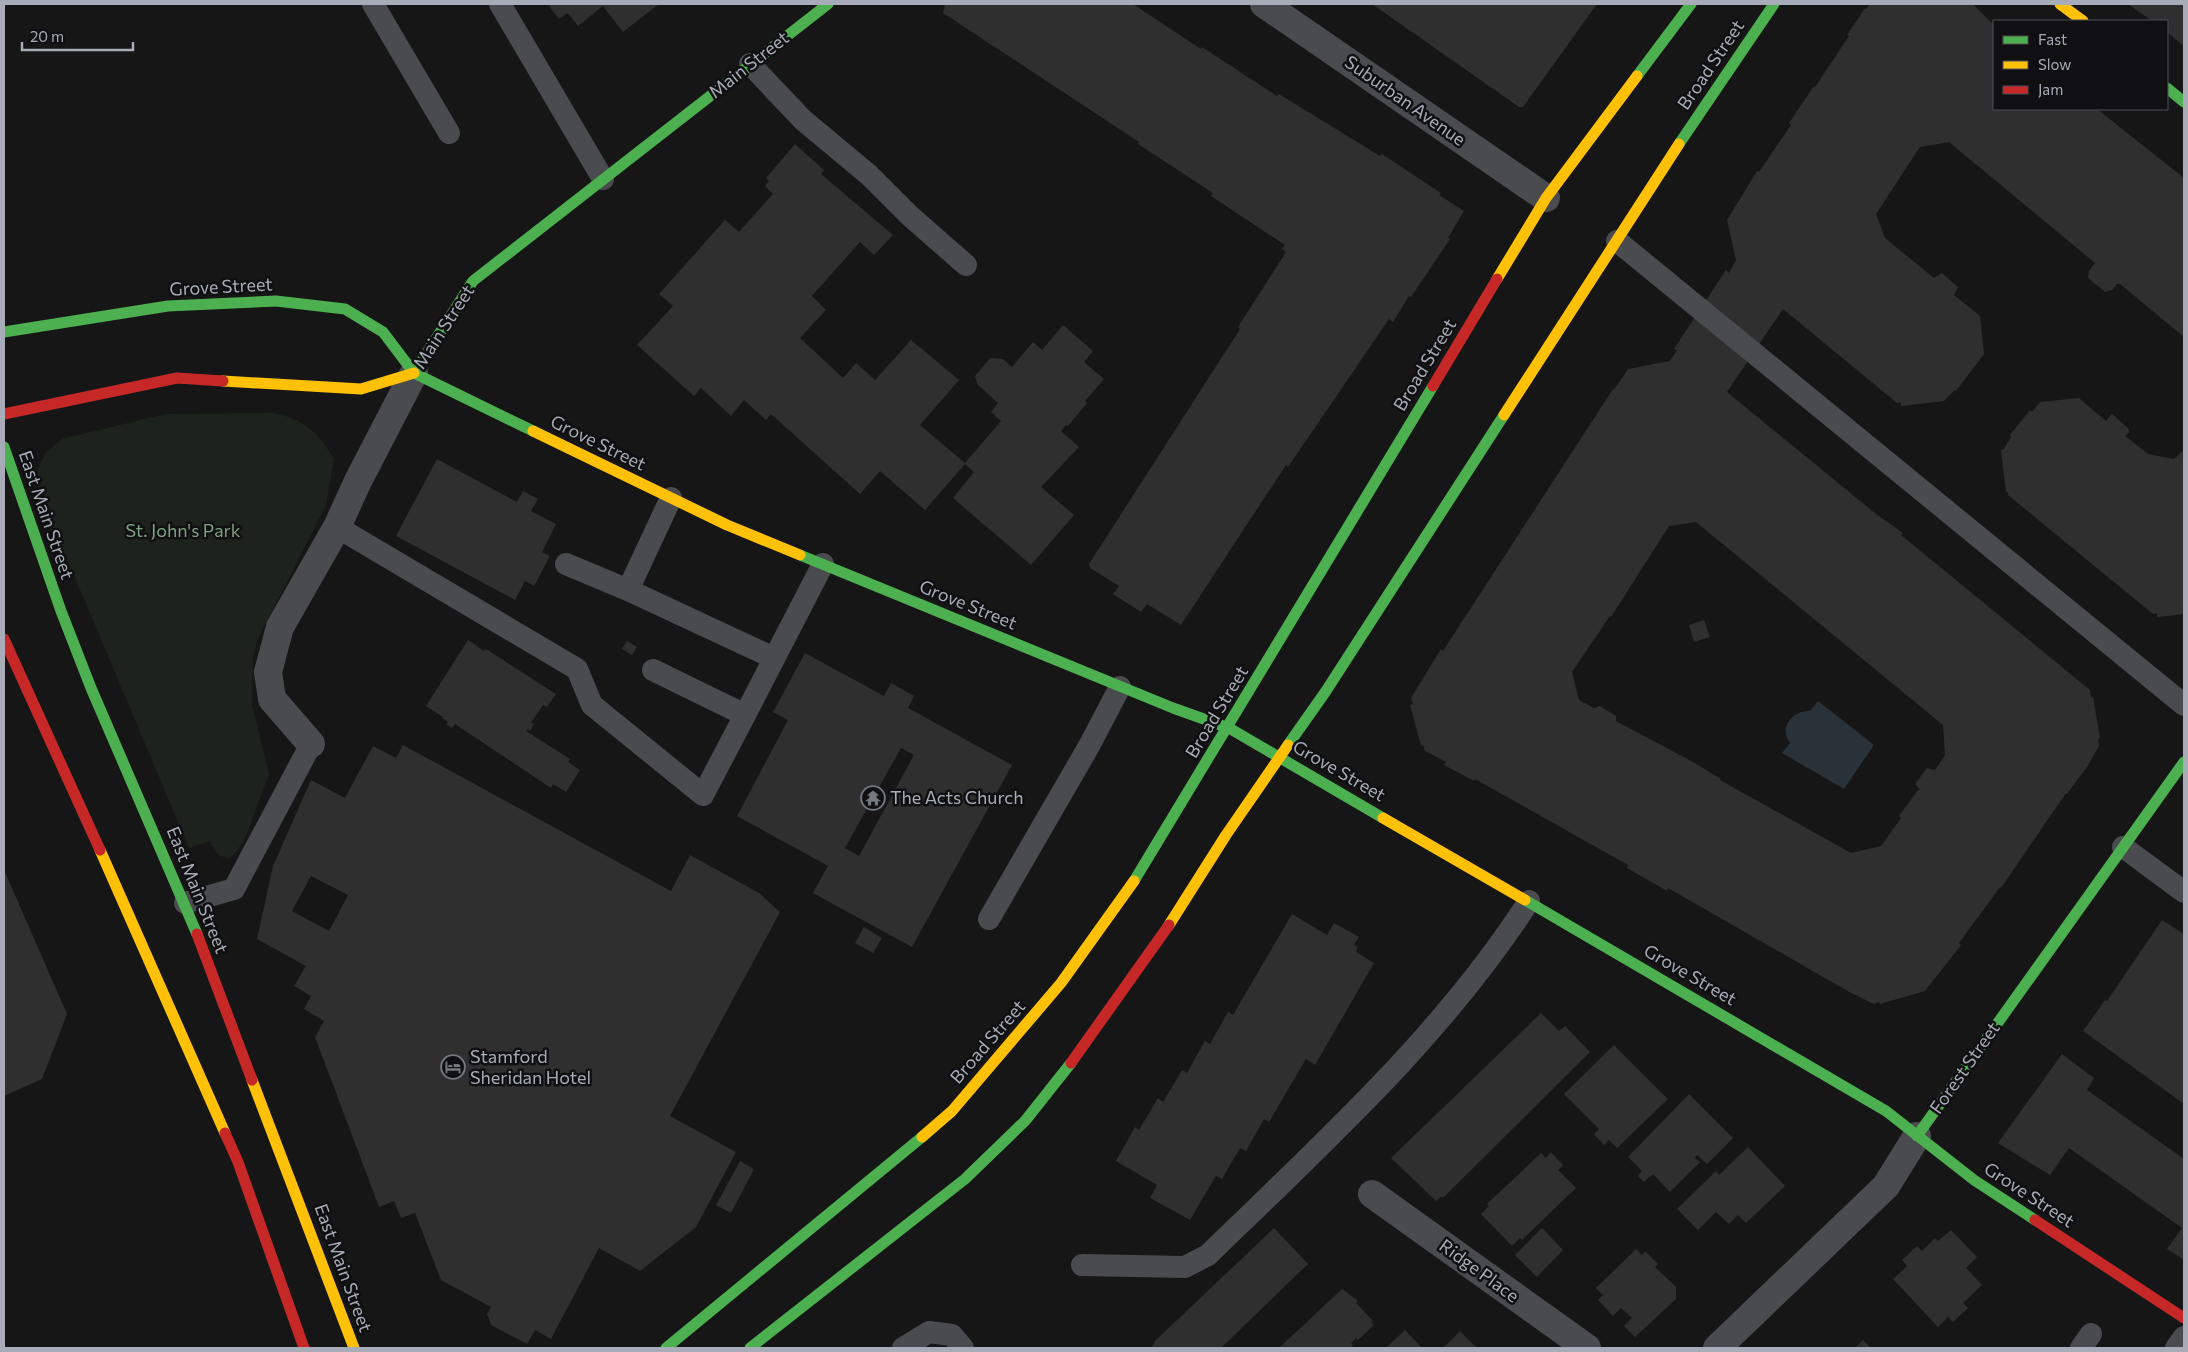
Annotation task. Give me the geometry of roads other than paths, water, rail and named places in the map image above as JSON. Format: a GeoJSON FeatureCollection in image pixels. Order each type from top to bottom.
{"type":"FeatureCollection","features":[{"type":"Feature","properties":{"kind":"main road","name":"Main Street"},"geometry":{"type":"LineString","coordinates":[[414,373],[473,281],[828,4]]}},
{"type":"Feature","properties":{"kind":"main road","name":"Broad Street"},"geometry":{"type":"LineString","coordinates":[[666,1348],[952,1111],[1061,983],[1108,920],[1229,728],[1546,198],[1691,4]]}},
{"type":"Feature","properties":{"kind":"main road","name":"Broad Street"},"geometry":{"type":"LineString","coordinates":[[750,1348],[928,1210],[965,1178],[1024,1121],[1094,1033],[1154,948],[1226,835],[1281,757],[1722,78],[1774,4]]}},
{"type":"Feature","properties":{"kind":"main road"},"geometry":{"type":"LineString","coordinates":[[2060,4],[2081,20]]}},
{"type":"Feature","properties":{"kind":"main road","name":"Grove Street"},"geometry":{"type":"LineString","coordinates":[[4,332],[168,306],[276,301],[345,309],[383,332],[414,373],[671,498],[728,525],[1120,687],[1229,728],[1863,1097],[1974,1180],[2184,1318]]}},
{"type":"Feature","properties":{"kind":"main road"},"geometry":{"type":"LineString","coordinates":[[4,414],[177,378],[361,389],[414,373]]}},
{"type":"Feature","properties":{"kind":"main road","name":"East Main Street"},"geometry":{"type":"LineString","coordinates":[[4,447],[61,611],[91,688],[186,903],[354,1348]]}},
{"type":"Feature","properties":{"kind":"main road"},"geometry":{"type":"LineString","coordinates":[[4,639],[238,1162],[304,1348]]}},
{"type":"Feature","properties":{"kind":"main road","name":"Forest Street"},"geometry":{"type":"LineString","coordinates":[[1917,1136],[2184,762]]}},
{"type":"Feature","properties":{"kind":"street","name":"Suburban Avenue"},"geometry":{"type":"LineString","coordinates":[[1264,4],[1546,198]]}},
{"type":"Feature","properties":{"kind":"street","name":"Main Street"},"geometry":{"type":"LineString","coordinates":[[311,744],[272,699],[268,672],[280,628],[337,527],[358,481],[414,373]]}},
{"type":"Feature","properties":{"kind":"street","name":"Forest Street"},"geometry":{"type":"LineString","coordinates":[[1718,1348],[1886,1186],[1917,1136]]}},
{"type":"Feature","properties":{"kind":"street","name":"Ridge Place"},"geometry":{"type":"LineString","coordinates":[[1372,1194],[1587,1348]]}},
{"type":"Feature","properties":{"kind":"lane"},"geometry":{"type":"LineString","coordinates":[[373,4],[449,133]]}},
{"type":"Feature","properties":{"kind":"lane"},"geometry":{"type":"LineString","coordinates":[[500,4],[603,179]]}},
{"type":"Feature","properties":{"kind":"lane"},"geometry":{"type":"LineString","coordinates":[[750,64],[803,120],[869,176],[909,215],[966,265]]}},
{"type":"Feature","properties":{"kind":"lane"},"geometry":{"type":"LineString","coordinates":[[1616,241],[2184,705]]}},
{"type":"Feature","properties":{"kind":"lane"},"geometry":{"type":"LineString","coordinates":[[628,590],[671,498]]}},
{"type":"Feature","properties":{"kind":"lane"},"geometry":{"type":"LineString","coordinates":[[337,527],[577,669],[592,705],[703,795],[823,564]]}},
{"type":"Feature","properties":{"kind":"lane"},"geometry":{"type":"LineString","coordinates":[[566,564],[628,590],[774,658]]}},
{"type":"Feature","properties":{"kind":"lane"},"geometry":{"type":"LineString","coordinates":[[653,670],[745,715]]}},
{"type":"Feature","properties":{"kind":"lane"},"geometry":{"type":"LineString","coordinates":[[989,919],[1089,746],[1120,687]]}},
{"type":"Feature","properties":{"kind":"lane"},"geometry":{"type":"LineString","coordinates":[[186,903],[234,889],[311,744]]}},
{"type":"Feature","properties":{"kind":"lane"},"geometry":{"type":"LineString","coordinates":[[2123,847],[2184,892]]}},
{"type":"Feature","properties":{"kind":"lane"},"geometry":{"type":"LineString","coordinates":[[1082,1265],[1185,1267],[1208,1255],[1332,1134],[1446,1015],[1501,944],[1529,901]]}},
{"type":"Feature","properties":{"kind":"lane"},"geometry":{"type":"LineString","coordinates":[[903,1348],[929,1332],[952,1335],[963,1348]]}},
{"type":"Feature","properties":{"kind":"lane"},"geometry":{"type":"LineString","coordinates":[[2176,1348],[2184,1337]]}},
{"type":"Feature","properties":{"kind":"place","name":"The Acts Church"},"geometry":{"type":"Point","coordinates":[873,798]}},
{"type":"Feature","properties":{"kind":"place","name":"Stamford Sheridan Hotel"},"geometry":{"type":"Point","coordinates":[453,1067]}},
{"type":"Feature","properties":{"kind":"park label","name":"St. John's Park"},"geometry":{"type":"Point","coordinates":[183,531]}}]}
